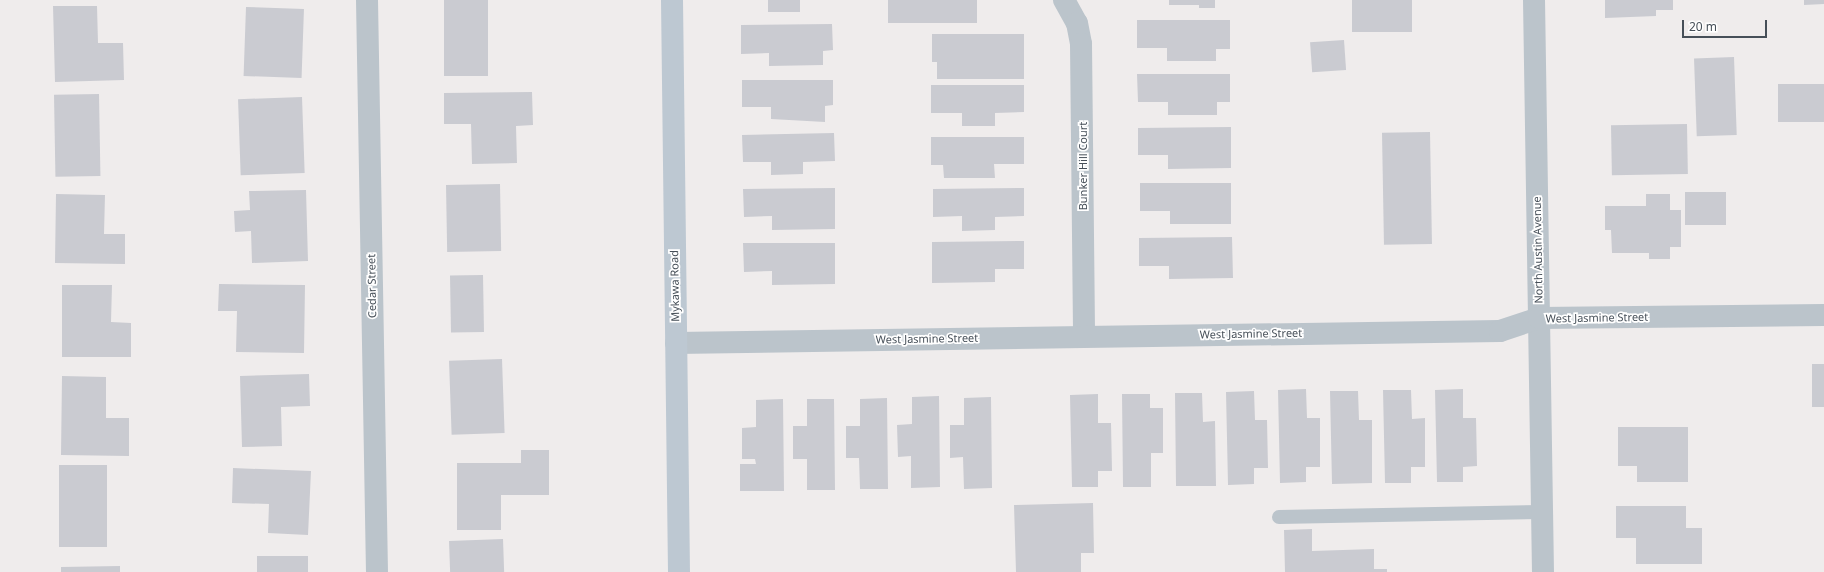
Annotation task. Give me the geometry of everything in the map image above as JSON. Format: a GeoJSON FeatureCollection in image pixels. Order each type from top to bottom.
{"type":"FeatureCollection","features":[{"type":"Feature","properties":{"kind":"main road","name":"Mykawa Road"},"geometry":{"type":"LineString","coordinates":[[672,0],[679,572]]}},
{"type":"Feature","properties":{"kind":"street","name":"Cedar Street"},"geometry":{"type":"LineString","coordinates":[[367,0],[377,572]]}},
{"type":"Feature","properties":{"kind":"street","name":"Bunker Hill Court"},"geometry":{"type":"LineString","coordinates":[[1064,0],[1077,23],[1081,44],[1084,336]]}},
{"type":"Feature","properties":{"kind":"street","name":"North Austin Avenue"},"geometry":{"type":"LineString","coordinates":[[1534,0],[1543,572]]}},
{"type":"Feature","properties":{"kind":"street","name":"West Jasmine Street"},"geometry":{"type":"LineString","coordinates":[[676,343],[1500,331],[1539,318],[1824,315]]}},
{"type":"Feature","properties":{"kind":"lane"},"geometry":{"type":"LineString","coordinates":[[1279,517],[1542,512]]}},
{"type":"Feature","properties":{"kind":"building"},"geometry":{"type":"Polygon","coordinates":[[[444,0],[488,0],[488,76],[444,76],[444,0]]]}},
{"type":"Feature","properties":{"kind":"building"},"geometry":{"type":"Polygon","coordinates":[[[768,0],[800,0],[800,12],[768,12],[768,0]]]}},
{"type":"Feature","properties":{"kind":"building"},"geometry":{"type":"Polygon","coordinates":[[[888,0],[977,0],[977,23],[888,23],[888,0]]]}},
{"type":"Feature","properties":{"kind":"building"},"geometry":{"type":"Polygon","coordinates":[[[1169,0],[1215,0],[1215,8],[1199,8],[1199,5],[1169,5],[1169,0]]]}},
{"type":"Feature","properties":{"kind":"building"},"geometry":{"type":"Polygon","coordinates":[[[1352,0],[1412,0],[1412,32],[1352,32],[1352,0]]]}},
{"type":"Feature","properties":{"kind":"building"},"geometry":{"type":"Polygon","coordinates":[[[1605,0],[1673,0],[1673,10],[1656,10],[1656,16],[1605,18],[1605,0]]]}},
{"type":"Feature","properties":{"kind":"building"},"geometry":{"type":"Polygon","coordinates":[[[1804,0],[1824,0],[1824,4],[1804,5],[1804,0]]]}},
{"type":"Feature","properties":{"kind":"building"},"geometry":{"type":"Polygon","coordinates":[[[53,6],[97,6],[98,43],[123,43],[124,80],[55,82],[53,6]]]}},
{"type":"Feature","properties":{"kind":"building"},"geometry":{"type":"Polygon","coordinates":[[[246,7],[304,9],[302,78],[244,76],[246,7]]]}},
{"type":"Feature","properties":{"kind":"building"},"geometry":{"type":"Polygon","coordinates":[[[1137,20],[1230,20],[1230,49],[1216,49],[1216,61],[1167,61],[1167,48],[1137,48],[1137,20]]]}},
{"type":"Feature","properties":{"kind":"building"},"geometry":{"type":"Polygon","coordinates":[[[832,24],[833,50],[823,51],[823,65],[769,66],[769,53],[741,54],[741,25],[832,24]]]}},
{"type":"Feature","properties":{"kind":"building"},"geometry":{"type":"Polygon","coordinates":[[[932,34],[1024,34],[1024,79],[937,79],[937,62],[932,62],[932,34]]]}},
{"type":"Feature","properties":{"kind":"building"},"geometry":{"type":"Polygon","coordinates":[[[1344,40],[1346,70],[1312,72],[1310,42],[1344,40]]]}},
{"type":"Feature","properties":{"kind":"building"},"geometry":{"type":"Polygon","coordinates":[[[1734,57],[1737,135],[1697,136],[1694,58],[1734,57]]]}},
{"type":"Feature","properties":{"kind":"building"},"geometry":{"type":"Polygon","coordinates":[[[1137,74],[1230,74],[1230,102],[1217,102],[1217,115],[1168,115],[1168,102],[1138,102],[1137,74]]]}},
{"type":"Feature","properties":{"kind":"building"},"geometry":{"type":"Polygon","coordinates":[[[742,80],[833,80],[833,105],[825,106],[825,122],[771,119],[771,107],[742,107],[742,80]]]}},
{"type":"Feature","properties":{"kind":"building"},"geometry":{"type":"Polygon","coordinates":[[[1778,84],[1824,84],[1824,122],[1778,122],[1778,84]]]}},
{"type":"Feature","properties":{"kind":"building"},"geometry":{"type":"Polygon","coordinates":[[[931,85],[1024,85],[1024,112],[995,113],[995,126],[962,126],[962,113],[931,113],[931,85]]]}},
{"type":"Feature","properties":{"kind":"building"},"geometry":{"type":"Polygon","coordinates":[[[532,92],[533,125],[516,126],[517,163],[472,164],[471,124],[444,124],[444,93],[532,92]]]}},
{"type":"Feature","properties":{"kind":"building"},"geometry":{"type":"Polygon","coordinates":[[[99,94],[100,176],[55,177],[54,95],[99,94]]]}},
{"type":"Feature","properties":{"kind":"building"},"geometry":{"type":"Polygon","coordinates":[[[302,97],[305,173],[241,175],[238,99],[302,97]]]}},
{"type":"Feature","properties":{"kind":"building"},"geometry":{"type":"Polygon","coordinates":[[[1687,124],[1688,174],[1612,175],[1611,125],[1687,124]]]}},
{"type":"Feature","properties":{"kind":"building"},"geometry":{"type":"Polygon","coordinates":[[[1231,127],[1231,168],[1168,169],[1168,155],[1138,155],[1138,128],[1231,127]]]}},
{"type":"Feature","properties":{"kind":"building"},"geometry":{"type":"Polygon","coordinates":[[[1430,132],[1432,244],[1384,245],[1382,133],[1430,132]]]}},
{"type":"Feature","properties":{"kind":"building"},"geometry":{"type":"Polygon","coordinates":[[[834,133],[835,161],[803,162],[803,174],[771,175],[771,162],[743,162],[742,135],[834,133]]]}},
{"type":"Feature","properties":{"kind":"building"},"geometry":{"type":"Polygon","coordinates":[[[931,137],[1024,137],[1024,164],[994,164],[995,178],[944,178],[943,165],[931,165],[931,137]]]}},
{"type":"Feature","properties":{"kind":"building"},"geometry":{"type":"Polygon","coordinates":[[[1140,183],[1231,183],[1231,224],[1170,224],[1170,211],[1140,211],[1140,183]]]}},
{"type":"Feature","properties":{"kind":"building"},"geometry":{"type":"Polygon","coordinates":[[[500,184],[501,251],[447,252],[446,185],[500,184]]]}},
{"type":"Feature","properties":{"kind":"building"},"geometry":{"type":"Polygon","coordinates":[[[835,188],[835,229],[772,230],[772,216],[744,217],[743,189],[835,188]]]}},
{"type":"Feature","properties":{"kind":"building"},"geometry":{"type":"Polygon","coordinates":[[[1024,188],[1024,216],[995,217],[995,230],[962,231],[962,216],[933,217],[933,189],[1024,188]]]}},
{"type":"Feature","properties":{"kind":"building"},"geometry":{"type":"Polygon","coordinates":[[[306,190],[308,261],[252,263],[251,231],[235,232],[234,211],[250,210],[249,191],[306,190]]]}},
{"type":"Feature","properties":{"kind":"building"},"geometry":{"type":"Polygon","coordinates":[[[1685,192],[1726,192],[1726,225],[1685,225],[1685,192]]]}},
{"type":"Feature","properties":{"kind":"building"},"geometry":{"type":"Polygon","coordinates":[[[56,194],[105,195],[104,234],[125,234],[125,264],[55,263],[56,194]]]}},
{"type":"Feature","properties":{"kind":"building"},"geometry":{"type":"Polygon","coordinates":[[[1646,194],[1670,194],[1670,210],[1681,210],[1681,247],[1670,247],[1670,259],[1649,259],[1649,253],[1612,253],[1611,230],[1605,230],[1605,206],[1646,206],[1646,194]]]}},
{"type":"Feature","properties":{"kind":"building"},"geometry":{"type":"Polygon","coordinates":[[[1232,237],[1233,278],[1169,279],[1169,266],[1139,266],[1139,238],[1232,237]]]}},
{"type":"Feature","properties":{"kind":"building"},"geometry":{"type":"Polygon","coordinates":[[[1024,241],[1024,269],[995,269],[995,282],[932,283],[932,242],[1024,241]]]}},
{"type":"Feature","properties":{"kind":"building"},"geometry":{"type":"Polygon","coordinates":[[[743,243],[835,243],[835,284],[772,285],[772,271],[744,272],[743,243]]]}},
{"type":"Feature","properties":{"kind":"building"},"geometry":{"type":"Polygon","coordinates":[[[483,275],[484,332],[451,333],[450,276],[483,275]]]}},
{"type":"Feature","properties":{"kind":"building"},"geometry":{"type":"Polygon","coordinates":[[[219,284],[305,285],[304,353],[236,352],[237,311],[218,311],[219,284]]]}},
{"type":"Feature","properties":{"kind":"building"},"geometry":{"type":"Polygon","coordinates":[[[62,285],[112,285],[111,322],[131,323],[131,357],[62,357],[62,285]]]}},
{"type":"Feature","properties":{"kind":"building"},"geometry":{"type":"Polygon","coordinates":[[[502,359],[505,433],[452,435],[449,361],[502,359]]]}},
{"type":"Feature","properties":{"kind":"building"},"geometry":{"type":"Polygon","coordinates":[[[1812,364],[1824,364],[1824,407],[1812,407],[1812,364]]]}},
{"type":"Feature","properties":{"kind":"building"},"geometry":{"type":"Polygon","coordinates":[[[309,374],[310,406],[281,407],[282,446],[242,447],[240,376],[309,374]]]}},
{"type":"Feature","properties":{"kind":"building"},"geometry":{"type":"Polygon","coordinates":[[[62,376],[106,377],[106,418],[129,418],[129,456],[61,455],[62,376]]]}},
{"type":"Feature","properties":{"kind":"building"},"geometry":{"type":"Polygon","coordinates":[[[1306,389],[1307,418],[1320,418],[1320,467],[1306,467],[1306,482],[1280,483],[1278,390],[1306,389]]]}},
{"type":"Feature","properties":{"kind":"building"},"geometry":{"type":"Polygon","coordinates":[[[1463,389],[1463,418],[1476,418],[1477,466],[1463,467],[1463,482],[1437,482],[1435,390],[1463,389]]]}},
{"type":"Feature","properties":{"kind":"building"},"geometry":{"type":"Polygon","coordinates":[[[1383,390],[1411,390],[1412,419],[1425,418],[1425,467],[1411,467],[1411,483],[1385,483],[1383,390]]]}},
{"type":"Feature","properties":{"kind":"building"},"geometry":{"type":"Polygon","coordinates":[[[1254,391],[1255,420],[1267,420],[1268,468],[1254,468],[1254,484],[1228,485],[1226,392],[1254,391]]]}},
{"type":"Feature","properties":{"kind":"building"},"geometry":{"type":"Polygon","coordinates":[[[1330,391],[1358,391],[1359,420],[1372,420],[1372,483],[1332,484],[1330,391]]]}},
{"type":"Feature","properties":{"kind":"building"},"geometry":{"type":"Polygon","coordinates":[[[1175,393],[1202,393],[1203,422],[1215,421],[1216,486],[1176,486],[1175,393]]]}},
{"type":"Feature","properties":{"kind":"building"},"geometry":{"type":"Polygon","coordinates":[[[1098,394],[1098,423],[1111,423],[1112,471],[1098,471],[1098,487],[1072,487],[1070,395],[1098,394]]]}},
{"type":"Feature","properties":{"kind":"building"},"geometry":{"type":"Polygon","coordinates":[[[1122,394],[1150,394],[1150,408],[1163,408],[1163,453],[1151,453],[1151,487],[1123,487],[1122,394]]]}},
{"type":"Feature","properties":{"kind":"building"},"geometry":{"type":"Polygon","coordinates":[[[939,396],[940,487],[911,488],[911,456],[898,457],[897,425],[912,424],[912,397],[939,396]]]}},
{"type":"Feature","properties":{"kind":"building"},"geometry":{"type":"Polygon","coordinates":[[[991,397],[992,488],[964,489],[963,457],[950,458],[950,425],[964,425],[964,398],[991,397]]]}},
{"type":"Feature","properties":{"kind":"building"},"geometry":{"type":"Polygon","coordinates":[[[887,398],[888,489],[860,489],[859,458],[846,458],[846,426],[860,426],[860,399],[887,398]]]}},
{"type":"Feature","properties":{"kind":"building"},"geometry":{"type":"Polygon","coordinates":[[[783,399],[784,491],[740,491],[740,464],[756,464],[755,459],[742,459],[742,428],[756,427],[756,400],[783,399]]]}},
{"type":"Feature","properties":{"kind":"building"},"geometry":{"type":"Polygon","coordinates":[[[807,399],[834,399],[835,490],[807,490],[807,459],[793,459],[793,426],[807,426],[807,399]]]}},
{"type":"Feature","properties":{"kind":"building"},"geometry":{"type":"Polygon","coordinates":[[[1618,427],[1688,427],[1688,482],[1637,482],[1637,466],[1618,466],[1618,427]]]}},
{"type":"Feature","properties":{"kind":"building"},"geometry":{"type":"Polygon","coordinates":[[[521,450],[549,450],[549,495],[501,495],[501,530],[457,530],[457,463],[521,463],[521,450]]]}},
{"type":"Feature","properties":{"kind":"building"},"geometry":{"type":"Polygon","coordinates":[[[59,465],[107,465],[107,547],[59,547],[59,465]]]}},
{"type":"Feature","properties":{"kind":"building"},"geometry":{"type":"Polygon","coordinates":[[[233,468],[311,471],[308,535],[268,533],[269,504],[232,503],[233,468]]]}},
{"type":"Feature","properties":{"kind":"building"},"geometry":{"type":"Polygon","coordinates":[[[1093,503],[1094,553],[1081,553],[1081,572],[1016,572],[1014,505],[1093,503]]]}},
{"type":"Feature","properties":{"kind":"building"},"geometry":{"type":"Polygon","coordinates":[[[1616,506],[1686,506],[1686,528],[1702,528],[1702,564],[1636,564],[1636,538],[1616,538],[1616,506]]]}},
{"type":"Feature","properties":{"kind":"building"},"geometry":{"type":"Polygon","coordinates":[[[1312,529],[1312,551],[1374,549],[1374,569],[1387,569],[1387,572],[1285,572],[1284,530],[1312,529]]]}},
{"type":"Feature","properties":{"kind":"building"},"geometry":{"type":"Polygon","coordinates":[[[503,539],[504,572],[450,572],[449,541],[503,539]]]}},
{"type":"Feature","properties":{"kind":"building"},"geometry":{"type":"Polygon","coordinates":[[[257,556],[308,556],[308,572],[257,572],[257,556]]]}},
{"type":"Feature","properties":{"kind":"building"},"geometry":{"type":"Polygon","coordinates":[[[120,566],[120,572],[61,572],[61,567],[120,566]]]}}]}
